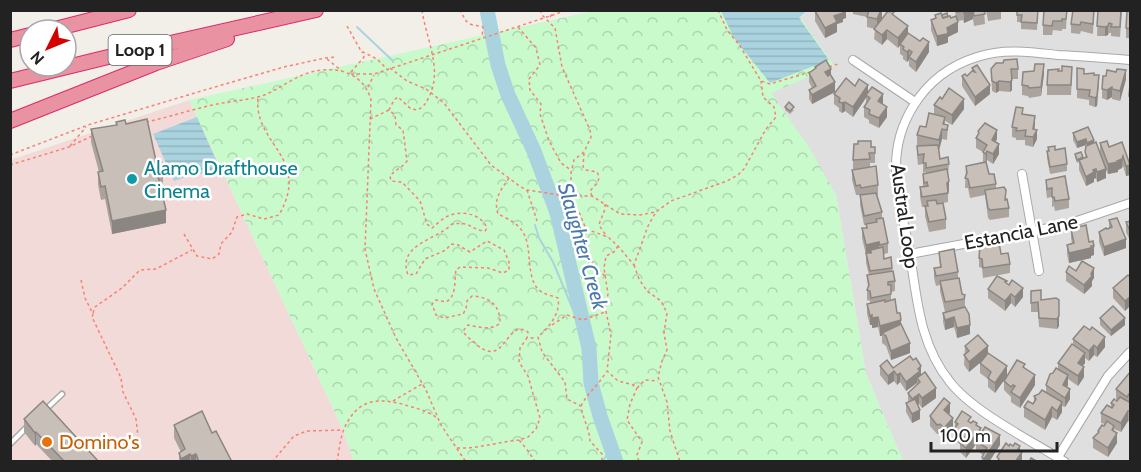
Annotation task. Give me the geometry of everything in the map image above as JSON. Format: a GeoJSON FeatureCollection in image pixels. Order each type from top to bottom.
{"type":"FeatureCollection","features":[{"type":"Feature","properties":{"kind":"highway","name":"Loop 1"},"geometry":{"type":"LineString","coordinates":[[78,23],[129,10]]}},
{"type":"Feature","properties":{"kind":"highway","name":"Loop 1"},"geometry":{"type":"LineString","coordinates":[[10,81],[316,10]]}},
{"type":"Feature","properties":{"kind":"highway"},"geometry":{"type":"LineString","coordinates":[[10,121],[156,63],[271,22]]}},
{"type":"Feature","properties":{"kind":"street","name":"Austral Loop"},"geometry":{"type":"LineString","coordinates":[[1062,459],[971,402],[949,382],[930,351],[924,336],[897,184],[896,154],[903,125],[915,102],[930,85],[948,71],[965,62],[989,54],[1013,51],[1131,60]]}},
{"type":"Feature","properties":{"kind":"street"},"geometry":{"type":"LineString","coordinates":[[853,60],[915,102]]}},
{"type":"Feature","properties":{"kind":"street"},"geometry":{"type":"LineString","coordinates":[[1022,174],[1039,271]]}},
{"type":"Feature","properties":{"kind":"street","name":"Estancia Lane"},"geometry":{"type":"LineString","coordinates":[[910,254],[1074,223],[1131,203]]}},
{"type":"Feature","properties":{"kind":"street"},"geometry":{"type":"LineString","coordinates":[[1062,459],[1104,382],[1131,352]]}},
{"type":"Feature","properties":{"kind":"lane"},"geometry":{"type":"LineString","coordinates":[[38,416],[62,394]]}},
{"type":"Feature","properties":{"kind":"lane"},"geometry":{"type":"LineString","coordinates":[[10,444],[31,423]]}},
{"type":"Feature","properties":{"kind":"path"},"geometry":{"type":"LineString","coordinates":[[370,119],[389,110],[394,99],[398,97],[411,109],[417,110],[423,107],[431,93],[436,73],[424,28],[422,10]]}},
{"type":"Feature","properties":{"kind":"path"},"geometry":{"type":"LineString","coordinates":[[459,10],[465,20],[472,25],[483,27],[482,38]]}},
{"type":"Feature","properties":{"kind":"path"},"geometry":{"type":"LineString","coordinates":[[540,10],[555,28],[562,67],[590,130],[591,138],[584,152],[574,160],[567,199]]}},
{"type":"Feature","properties":{"kind":"path"},"geometry":{"type":"LineString","coordinates":[[550,17],[555,10]]}},
{"type":"Feature","properties":{"kind":"path"},"geometry":{"type":"LineString","coordinates":[[350,74],[374,74],[568,10]]}},
{"type":"Feature","properties":{"kind":"path"},"geometry":{"type":"LineString","coordinates":[[634,265],[648,226],[656,212],[671,201],[728,182],[744,169],[766,129],[776,117],[774,107],[763,97],[761,81],[740,46],[727,30],[718,10]]}},
{"type":"Feature","properties":{"kind":"path"},"geometry":{"type":"LineString","coordinates":[[347,26],[364,57],[350,74]]}},
{"type":"Feature","properties":{"kind":"path"},"geometry":{"type":"LineString","coordinates":[[518,27],[536,48],[540,65],[529,79],[530,90],[541,104],[540,114],[549,141],[561,163],[572,170]]}},
{"type":"Feature","properties":{"kind":"path"},"geometry":{"type":"LineString","coordinates":[[361,51],[377,59],[407,81],[426,88],[453,112],[491,165],[527,190],[560,195],[567,199],[579,212],[586,229],[591,262],[606,277]]}},
{"type":"Feature","properties":{"kind":"path"},"geometry":{"type":"LineString","coordinates":[[10,154],[88,125],[271,71],[338,57]]}},
{"type":"Feature","properties":{"kind":"path"},"geometry":{"type":"LineString","coordinates":[[325,58],[368,88],[372,100],[365,249],[374,289],[396,338],[438,418],[466,462]]}},
{"type":"Feature","properties":{"kind":"path"},"geometry":{"type":"LineString","coordinates":[[826,68],[838,64]]}},
{"type":"Feature","properties":{"kind":"path"},"geometry":{"type":"LineString","coordinates":[[140,123],[172,117],[214,104],[258,96],[307,73],[327,69],[343,71]]}},
{"type":"Feature","properties":{"kind":"path"},"geometry":{"type":"LineString","coordinates":[[761,81],[770,84],[815,71]]}},
{"type":"Feature","properties":{"kind":"path"},"geometry":{"type":"LineString","coordinates":[[368,88],[374,74]]}},
{"type":"Feature","properties":{"kind":"path"},"geometry":{"type":"LineString","coordinates":[[184,234],[197,256],[212,259],[219,254],[221,244],[232,232],[237,217],[247,214],[264,219],[279,215],[287,200],[288,171],[284,158],[262,124],[258,110],[258,96]]}},
{"type":"Feature","properties":{"kind":"path"},"geometry":{"type":"LineString","coordinates":[[389,110],[395,115],[396,125],[403,130],[407,161],[403,167],[396,169],[390,176],[391,181],[402,182],[420,201],[427,224],[432,228],[448,216],[475,214],[483,220],[487,228],[481,231],[468,224],[452,224],[445,232],[418,244],[409,252],[406,271],[408,275],[416,274],[425,259],[446,250],[451,244],[470,252],[487,241],[495,244],[504,250],[509,262],[508,270],[503,273],[488,268],[460,267],[456,270],[454,290],[450,300],[446,302],[436,300],[432,304],[432,310],[436,315],[450,318],[463,314],[467,301],[472,296],[491,301],[500,313],[500,323],[496,327],[480,328],[468,325],[463,331],[480,348],[491,352],[498,350],[511,333],[517,330],[528,332],[520,348],[519,362],[528,376],[540,418],[536,429],[528,437],[519,440],[470,448],[456,447]]}},
{"type":"Feature","properties":{"kind":"path"},"geometry":{"type":"LineString","coordinates":[[69,147],[88,125]]}},
{"type":"Feature","properties":{"kind":"path"},"geometry":{"type":"LineString","coordinates":[[10,165],[69,147],[93,136]]}},
{"type":"Feature","properties":{"kind":"path"},"geometry":{"type":"LineString","coordinates":[[584,152],[586,170],[597,172],[599,176],[590,191],[592,196]]}},
{"type":"Feature","properties":{"kind":"path"},"geometry":{"type":"LineString","coordinates":[[509,177],[497,197],[498,214],[519,226],[528,245],[530,270],[538,288],[548,296],[558,298],[558,307],[550,326]]}},
{"type":"Feature","properties":{"kind":"path"},"geometry":{"type":"LineString","coordinates":[[527,190],[537,221]]}},
{"type":"Feature","properties":{"kind":"path"},"geometry":{"type":"LineString","coordinates":[[567,199],[592,196],[620,214],[640,215],[656,212]]}},
{"type":"Feature","properties":{"kind":"path"},"geometry":{"type":"LineString","coordinates":[[605,203],[606,209],[601,215],[599,225],[634,265],[647,291],[661,301],[667,313],[664,333],[668,350],[662,361],[659,381],[667,402],[670,431],[680,462]]}},
{"type":"Feature","properties":{"kind":"path"},"geometry":{"type":"LineString","coordinates":[[586,229],[608,237]]}},
{"type":"Feature","properties":{"kind":"path"},"geometry":{"type":"LineString","coordinates":[[608,316],[605,312],[608,294],[604,268],[606,256],[614,252],[618,246]]}},
{"type":"Feature","properties":{"kind":"path"},"geometry":{"type":"LineString","coordinates":[[138,436],[136,419],[123,392],[121,378],[92,317],[95,308],[122,288],[140,270],[156,269],[193,249]]}},
{"type":"Feature","properties":{"kind":"path"},"geometry":{"type":"LineString","coordinates":[[81,280],[85,298],[93,314]]}},
{"type":"Feature","properties":{"kind":"path"},"geometry":{"type":"LineString","coordinates":[[602,462],[602,454],[590,441],[581,406],[607,371],[610,332],[605,307]]}},
{"type":"Feature","properties":{"kind":"path"},"geometry":{"type":"LineString","coordinates":[[527,338],[538,337],[567,315],[583,320],[605,312]]}},
{"type":"Feature","properties":{"kind":"path"},"geometry":{"type":"LineString","coordinates":[[538,337],[542,352],[566,382],[567,399],[581,406]]}},
{"type":"Feature","properties":{"kind":"path"},"geometry":{"type":"LineString","coordinates":[[607,371],[618,381],[634,384],[637,388]]}},
{"type":"Feature","properties":{"kind":"path"},"geometry":{"type":"LineString","coordinates":[[639,462],[637,455],[642,442],[627,420],[630,404],[637,388],[645,380],[659,381]]}},
{"type":"Feature","properties":{"kind":"path"},"geometry":{"type":"LineString","coordinates":[[393,402],[422,384]]}},
{"type":"Feature","properties":{"kind":"path"},"geometry":{"type":"LineString","coordinates":[[337,462],[343,430],[361,406],[372,401],[393,402],[429,412],[438,418]]}},
{"type":"Feature","properties":{"kind":"path"},"geometry":{"type":"LineString","coordinates":[[272,462],[294,436],[307,431],[343,430]]}},
{"type":"Feature","properties":{"kind":"path"},"geometry":{"type":"LineString","coordinates":[[519,440],[535,462]]}},
{"type":"Feature","properties":{"kind":"shaded area"},"geometry":{"type":"Polygon","coordinates":[[[808,11],[1130,11],[1130,461],[903,461],[866,374],[836,195],[770,93],[833,66],[800,18],[808,11]]]}},
{"type":"Feature","properties":{"kind":"shaded area"},"geometry":{"type":"Polygon","coordinates":[[[189,100],[343,430],[354,461],[11,461],[10,160],[189,100]]]}},
{"type":"Feature","properties":{"kind":"green space"},"geometry":{"type":"Polygon","coordinates":[[[593,11],[796,11],[834,66],[771,93],[809,147],[836,195],[866,374],[903,461],[354,461],[343,430],[189,100],[593,11]]]}},
{"type":"Feature","properties":{"kind":"water"},"geometry":{"type":"Polygon","coordinates":[[[721,11],[807,11],[799,18],[829,60],[770,83],[734,38],[721,11]]]}},
{"type":"Feature","properties":{"kind":"water"},"geometry":{"type":"Polygon","coordinates":[[[197,117],[221,171],[192,175],[174,181],[153,134],[197,117]]]}},
{"type":"Feature","properties":{"kind":"building"},"geometry":{"type":"Polygon","coordinates":[[[816,10],[842,10],[843,13],[834,16],[837,22],[825,28],[816,10]]]}},
{"type":"Feature","properties":{"kind":"building"},"geometry":{"type":"Polygon","coordinates":[[[869,10],[881,10],[877,19],[867,17],[869,10]]]}},
{"type":"Feature","properties":{"kind":"building"},"geometry":{"type":"Polygon","coordinates":[[[891,10],[894,12],[892,14],[908,26],[898,38],[887,30],[882,35],[874,29],[891,10]]]}},
{"type":"Feature","properties":{"kind":"building"},"geometry":{"type":"Polygon","coordinates":[[[973,10],[984,10],[985,14],[974,16],[973,10]]]}},
{"type":"Feature","properties":{"kind":"building"},"geometry":{"type":"Polygon","coordinates":[[[1017,10],[1038,10],[1037,23],[1021,22],[1022,15],[1017,15],[1017,10]]]}},
{"type":"Feature","properties":{"kind":"building"},"geometry":{"type":"Polygon","coordinates":[[[1044,10],[1067,10],[1066,19],[1053,21],[1052,26],[1043,25],[1044,10]]]}},
{"type":"Feature","properties":{"kind":"building"},"geometry":{"type":"Polygon","coordinates":[[[1073,10],[1094,10],[1093,24],[1081,22],[1080,25],[1071,24],[1073,10]]]}},
{"type":"Feature","properties":{"kind":"building"},"geometry":{"type":"Polygon","coordinates":[[[1098,10],[1121,10],[1120,27],[1111,27],[1112,24],[1109,23],[1105,27],[1097,26],[1098,10]]]}},
{"type":"Feature","properties":{"kind":"building"},"geometry":{"type":"Polygon","coordinates":[[[1127,11],[1131,11],[1131,29],[1126,28],[1127,11]]]}},
{"type":"Feature","properties":{"kind":"building"},"geometry":{"type":"Polygon","coordinates":[[[941,13],[943,18],[956,16],[958,22],[947,28],[947,34],[937,36],[931,20],[936,18],[935,15],[941,13]]]}},
{"type":"Feature","properties":{"kind":"building"},"geometry":{"type":"Polygon","coordinates":[[[908,33],[920,41],[923,38],[929,42],[916,62],[909,57],[912,52],[909,50],[907,52],[900,44],[908,33]]]}},
{"type":"Feature","properties":{"kind":"building"},"geometry":{"type":"Polygon","coordinates":[[[1017,59],[1018,69],[1011,69],[1012,80],[1010,82],[992,81],[991,69],[996,63],[1017,59]]]}},
{"type":"Feature","properties":{"kind":"building"},"geometry":{"type":"Polygon","coordinates":[[[826,60],[831,69],[825,72],[828,76],[830,74],[835,82],[812,95],[809,90],[816,86],[809,73],[826,60]]]}},
{"type":"Feature","properties":{"kind":"building"},"geometry":{"type":"Polygon","coordinates":[[[1035,64],[1044,64],[1041,87],[1029,88],[1022,85],[1023,72],[1034,71],[1035,64]]]}},
{"type":"Feature","properties":{"kind":"building"},"geometry":{"type":"Polygon","coordinates":[[[977,65],[990,85],[975,97],[962,76],[965,74],[967,76],[972,71],[975,72],[972,68],[977,65]]]}},
{"type":"Feature","properties":{"kind":"building"},"geometry":{"type":"Polygon","coordinates":[[[1062,66],[1072,67],[1071,85],[1047,85],[1048,70],[1062,71],[1062,66]]]}},
{"type":"Feature","properties":{"kind":"building"},"geometry":{"type":"Polygon","coordinates":[[[1077,68],[1084,69],[1084,74],[1099,75],[1095,98],[1089,96],[1090,90],[1077,89],[1077,68]]]}},
{"type":"Feature","properties":{"kind":"building"},"geometry":{"type":"Polygon","coordinates":[[[1117,69],[1126,70],[1120,91],[1112,87],[1107,90],[1102,89],[1103,76],[1106,76],[1107,70],[1116,72],[1117,69]]]}},
{"type":"Feature","properties":{"kind":"building"},"geometry":{"type":"Polygon","coordinates":[[[1131,73],[1131,96],[1129,96],[1131,73]]]}},
{"type":"Feature","properties":{"kind":"building"},"geometry":{"type":"Polygon","coordinates":[[[846,78],[855,86],[859,79],[868,85],[853,107],[845,102],[839,102],[840,98],[834,94],[846,78]]]}},
{"type":"Feature","properties":{"kind":"building"},"geometry":{"type":"Polygon","coordinates":[[[872,87],[883,94],[878,101],[887,107],[879,118],[869,114],[870,110],[864,107],[870,98],[866,95],[872,87]]]}},
{"type":"Feature","properties":{"kind":"building"},"geometry":{"type":"Polygon","coordinates":[[[949,88],[964,99],[952,115],[934,105],[940,97],[942,99],[949,88]]]}},
{"type":"Feature","properties":{"kind":"building"},"geometry":{"type":"Polygon","coordinates":[[[789,102],[794,107],[790,111],[785,107],[789,102]]]}},
{"type":"Feature","properties":{"kind":"building"},"geometry":{"type":"Polygon","coordinates":[[[1016,107],[1023,108],[1022,114],[1035,116],[1033,129],[1037,130],[1033,137],[1025,136],[1026,130],[1016,131],[1017,128],[1012,127],[1016,107]]]}},
{"type":"Feature","properties":{"kind":"building"},"geometry":{"type":"Polygon","coordinates":[[[929,113],[945,117],[943,124],[948,125],[947,130],[942,129],[939,140],[917,135],[920,126],[926,127],[929,113]]]}},
{"type":"Feature","properties":{"kind":"building","name":"Alamo Drafthouse Cinema"},"geometry":{"type":"Polygon","coordinates":[[[147,119],[156,161],[161,160],[163,171],[157,172],[166,210],[112,221],[105,186],[101,187],[98,172],[103,171],[91,129],[117,125],[116,122],[125,120],[126,124],[147,119]]]}},
{"type":"Feature","properties":{"kind":"building"},"geometry":{"type":"Polygon","coordinates":[[[985,123],[997,130],[992,140],[999,144],[993,154],[983,152],[987,145],[976,138],[978,131],[985,123]]]}},
{"type":"Feature","properties":{"kind":"building"},"geometry":{"type":"Polygon","coordinates":[[[1088,127],[1094,140],[1087,143],[1086,139],[1077,142],[1073,133],[1088,127]]]}},
{"type":"Feature","properties":{"kind":"building"},"geometry":{"type":"Polygon","coordinates":[[[858,141],[871,141],[871,147],[875,147],[875,153],[869,153],[870,159],[853,160],[854,144],[858,144],[858,141]]]}},
{"type":"Feature","properties":{"kind":"building"},"geometry":{"type":"Polygon","coordinates":[[[1107,141],[1109,147],[1122,142],[1130,165],[1126,166],[1123,156],[1118,162],[1108,164],[1100,143],[1107,141]]]}},
{"type":"Feature","properties":{"kind":"building"},"geometry":{"type":"Polygon","coordinates":[[[1096,142],[1106,169],[1097,172],[1096,169],[1093,170],[1094,172],[1086,177],[1079,160],[1087,157],[1086,146],[1096,142]]]}},
{"type":"Feature","properties":{"kind":"building"},"geometry":{"type":"Polygon","coordinates":[[[938,145],[940,159],[948,157],[949,164],[926,168],[926,163],[923,163],[924,154],[918,155],[917,146],[938,145]]]}},
{"type":"Feature","properties":{"kind":"building"},"geometry":{"type":"Polygon","coordinates":[[[1055,146],[1055,150],[1065,148],[1067,164],[1050,167],[1047,151],[1049,151],[1048,147],[1055,146]]]}},
{"type":"Feature","properties":{"kind":"building"},"geometry":{"type":"Polygon","coordinates":[[[1081,152],[1083,157],[1077,160],[1075,154],[1081,152]]]}},
{"type":"Feature","properties":{"kind":"building"},"geometry":{"type":"Polygon","coordinates":[[[986,162],[989,174],[994,174],[996,184],[970,188],[968,179],[965,178],[966,166],[986,162]]]}},
{"type":"Feature","properties":{"kind":"building"},"geometry":{"type":"Polygon","coordinates":[[[876,166],[878,185],[861,188],[860,185],[856,186],[852,170],[876,166]]]}},
{"type":"Feature","properties":{"kind":"building"},"geometry":{"type":"Polygon","coordinates":[[[947,169],[948,193],[922,197],[920,187],[928,186],[927,182],[924,183],[923,174],[947,169]]]}},
{"type":"Feature","properties":{"kind":"building"},"geometry":{"type":"Polygon","coordinates":[[[1065,176],[1069,199],[1055,201],[1052,197],[1052,188],[1047,189],[1046,180],[1065,176]]]}},
{"type":"Feature","properties":{"kind":"building"},"geometry":{"type":"Polygon","coordinates":[[[1004,187],[1005,200],[1007,199],[1009,208],[990,210],[985,190],[1004,187]]]}},
{"type":"Feature","properties":{"kind":"building"},"geometry":{"type":"Polygon","coordinates":[[[876,193],[882,212],[864,216],[860,195],[876,193]]]}},
{"type":"Feature","properties":{"kind":"building"},"geometry":{"type":"Polygon","coordinates":[[[936,200],[937,204],[943,203],[946,219],[929,222],[925,206],[928,206],[927,201],[936,200]]]}},
{"type":"Feature","properties":{"kind":"building"},"geometry":{"type":"Polygon","coordinates":[[[883,218],[888,243],[880,245],[879,242],[866,245],[862,228],[867,228],[866,224],[883,218]]]}},
{"type":"Feature","properties":{"kind":"building"},"geometry":{"type":"Polygon","coordinates":[[[1117,218],[1126,239],[1104,247],[1099,232],[1112,227],[1109,220],[1117,218]]]}},
{"type":"Feature","properties":{"kind":"building"},"geometry":{"type":"Polygon","coordinates":[[[1131,221],[1131,233],[1126,222],[1131,221]]]}},
{"type":"Feature","properties":{"kind":"building"},"geometry":{"type":"Polygon","coordinates":[[[1086,225],[1089,242],[1093,241],[1094,246],[1069,253],[1067,245],[1074,243],[1071,229],[1086,225]]]}},
{"type":"Feature","properties":{"kind":"building"},"geometry":{"type":"Polygon","coordinates":[[[999,242],[1001,254],[1008,253],[1010,264],[983,268],[982,259],[979,258],[980,246],[999,242]]]}},
{"type":"Feature","properties":{"kind":"building"},"geometry":{"type":"Polygon","coordinates":[[[883,247],[884,259],[891,257],[892,268],[870,271],[866,253],[883,247]]]}},
{"type":"Feature","properties":{"kind":"building"},"geometry":{"type":"Polygon","coordinates":[[[954,249],[958,272],[936,276],[934,268],[941,267],[939,252],[954,249]]]}},
{"type":"Feature","properties":{"kind":"building"},"geometry":{"type":"Polygon","coordinates":[[[1082,261],[1094,268],[1092,276],[1084,285],[1066,272],[1069,266],[1076,271],[1082,261]]]}},
{"type":"Feature","properties":{"kind":"building"},"geometry":{"type":"Polygon","coordinates":[[[893,271],[895,281],[888,282],[888,285],[891,285],[891,294],[871,298],[870,291],[867,290],[869,285],[867,275],[893,271]]]}},
{"type":"Feature","properties":{"kind":"building"},"geometry":{"type":"Polygon","coordinates":[[[1128,275],[1131,278],[1131,296],[1125,301],[1113,288],[1128,275]]]}},
{"type":"Feature","properties":{"kind":"building"},"geometry":{"type":"Polygon","coordinates":[[[997,276],[1007,281],[1005,282],[1009,285],[1012,280],[1023,288],[1015,297],[1011,294],[1005,301],[988,289],[997,276]]]}},
{"type":"Feature","properties":{"kind":"building"},"geometry":{"type":"Polygon","coordinates":[[[959,278],[962,294],[965,295],[964,299],[945,302],[940,281],[959,278]]]}},
{"type":"Feature","properties":{"kind":"building"},"geometry":{"type":"Polygon","coordinates":[[[1041,290],[1041,300],[1056,298],[1059,300],[1057,319],[1039,318],[1038,302],[1031,303],[1031,291],[1041,290]]]}},
{"type":"Feature","properties":{"kind":"building"},"geometry":{"type":"Polygon","coordinates":[[[895,299],[897,313],[900,313],[901,320],[880,326],[878,317],[870,316],[867,304],[895,299]]]}},
{"type":"Feature","properties":{"kind":"building"},"geometry":{"type":"Polygon","coordinates":[[[1113,306],[1125,318],[1111,330],[1100,318],[1113,306]]]}},
{"type":"Feature","properties":{"kind":"building"},"geometry":{"type":"Polygon","coordinates":[[[965,307],[969,314],[970,325],[957,328],[954,317],[945,320],[943,313],[965,307]]]}},
{"type":"Feature","properties":{"kind":"building"},"geometry":{"type":"Polygon","coordinates":[[[901,324],[910,343],[891,351],[886,336],[882,333],[901,324]]]}},
{"type":"Feature","properties":{"kind":"building"},"geometry":{"type":"Polygon","coordinates":[[[1084,326],[1090,330],[1092,327],[1105,337],[1097,348],[1094,345],[1089,351],[1073,339],[1084,326]]]}},
{"type":"Feature","properties":{"kind":"building"},"geometry":{"type":"Polygon","coordinates":[[[978,335],[988,346],[969,362],[964,355],[969,351],[965,346],[978,335]]]}},
{"type":"Feature","properties":{"kind":"building"},"geometry":{"type":"Polygon","coordinates":[[[1072,344],[1085,353],[1078,363],[1084,367],[1078,376],[1058,363],[1072,344]]]}},
{"type":"Feature","properties":{"kind":"building"},"geometry":{"type":"Polygon","coordinates":[[[988,353],[1007,366],[995,383],[988,378],[991,372],[980,363],[988,353]]]}},
{"type":"Feature","properties":{"kind":"building"},"geometry":{"type":"Polygon","coordinates":[[[910,356],[913,360],[916,358],[921,366],[918,369],[920,371],[906,382],[900,373],[897,375],[894,371],[888,376],[880,366],[887,360],[893,368],[910,356]]]}},
{"type":"Feature","properties":{"kind":"building"},"geometry":{"type":"Polygon","coordinates":[[[1017,360],[1025,364],[1023,367],[1035,375],[1020,398],[1011,392],[1015,386],[1011,387],[1004,381],[1017,360]]]}},
{"type":"Feature","properties":{"kind":"building"},"geometry":{"type":"Polygon","coordinates":[[[1056,368],[1068,375],[1063,385],[1070,389],[1065,398],[1046,385],[1050,374],[1056,368]]]}},
{"type":"Feature","properties":{"kind":"building"},"geometry":{"type":"Polygon","coordinates":[[[1131,371],[1131,395],[1127,397],[1116,389],[1131,371]]]}},
{"type":"Feature","properties":{"kind":"building"},"geometry":{"type":"Polygon","coordinates":[[[925,372],[936,388],[922,398],[919,394],[912,399],[908,393],[920,382],[917,378],[925,372]]]}},
{"type":"Feature","properties":{"kind":"building"},"geometry":{"type":"Polygon","coordinates":[[[1042,390],[1062,402],[1057,411],[1052,407],[1045,420],[1024,407],[1028,401],[1033,404],[1036,399],[1034,396],[1042,390]]]}},
{"type":"Feature","properties":{"kind":"building"},"geometry":{"type":"Polygon","coordinates":[[[1120,397],[1131,403],[1131,412],[1128,411],[1121,423],[1101,413],[1107,405],[1112,408],[1114,405],[1111,403],[1120,397]]]}},
{"type":"Feature","properties":{"kind":"building"},"geometry":{"type":"Polygon","coordinates":[[[944,398],[950,403],[944,410],[953,418],[944,428],[940,424],[937,425],[930,416],[944,398]]]}},
{"type":"Feature","properties":{"kind":"building"},"geometry":{"type":"Polygon","coordinates":[[[915,399],[920,410],[912,414],[906,403],[915,399]]]}},
{"type":"Feature","properties":{"kind":"building"},"geometry":{"type":"Polygon","coordinates":[[[43,401],[99,462],[65,462],[35,433],[24,419],[43,401]]]}},
{"type":"Feature","properties":{"kind":"building"},"geometry":{"type":"Polygon","coordinates":[[[202,411],[212,433],[216,431],[232,462],[199,462],[196,454],[191,456],[190,454],[181,459],[179,453],[185,449],[174,425],[202,411]]]}},
{"type":"Feature","properties":{"kind":"building"},"geometry":{"type":"Polygon","coordinates":[[[962,411],[971,417],[968,421],[977,423],[976,425],[981,428],[966,448],[960,443],[964,437],[953,430],[958,424],[955,422],[962,411]]]}},
{"type":"Feature","properties":{"kind":"building"},"geometry":{"type":"Polygon","coordinates":[[[1107,421],[1114,426],[1112,430],[1117,433],[1108,448],[1093,438],[1107,421]]]}},
{"type":"Feature","properties":{"kind":"building"},"geometry":{"type":"Polygon","coordinates":[[[985,427],[1000,435],[984,459],[982,457],[987,448],[976,441],[985,427]]]}},
{"type":"Feature","properties":{"kind":"building"},"geometry":{"type":"Polygon","coordinates":[[[1006,443],[1013,446],[1015,443],[1020,446],[1018,449],[1022,452],[1015,462],[997,462],[999,459],[997,457],[1006,443]]]}},
{"type":"Feature","properties":{"kind":"waterway","name":"Slaughter Creek"},"geometry":{"type":"LineString","coordinates":[[487,10],[498,65],[508,95],[534,151],[557,213],[589,348],[591,383],[616,462]]}},
{"type":"Feature","properties":{"kind":"waterway"},"geometry":{"type":"LineString","coordinates":[[357,27],[393,61]]}},
{"type":"Feature","properties":{"kind":"waterway"},"geometry":{"type":"LineString","coordinates":[[535,225],[574,312],[581,313]]}},
{"type":"Feature","properties":{"kind":"waterway"},"geometry":{"type":"LineString","coordinates":[[602,462],[611,449]]}},
{"type":"Feature","properties":{"kind":"place","name":"Alamo Drafthouse Cinema"},"geometry":{"type":"Point","coordinates":[132,179]}},
{"type":"Feature","properties":{"kind":"place","name":"Domino's"},"geometry":{"type":"Point","coordinates":[47,442]}}]}
